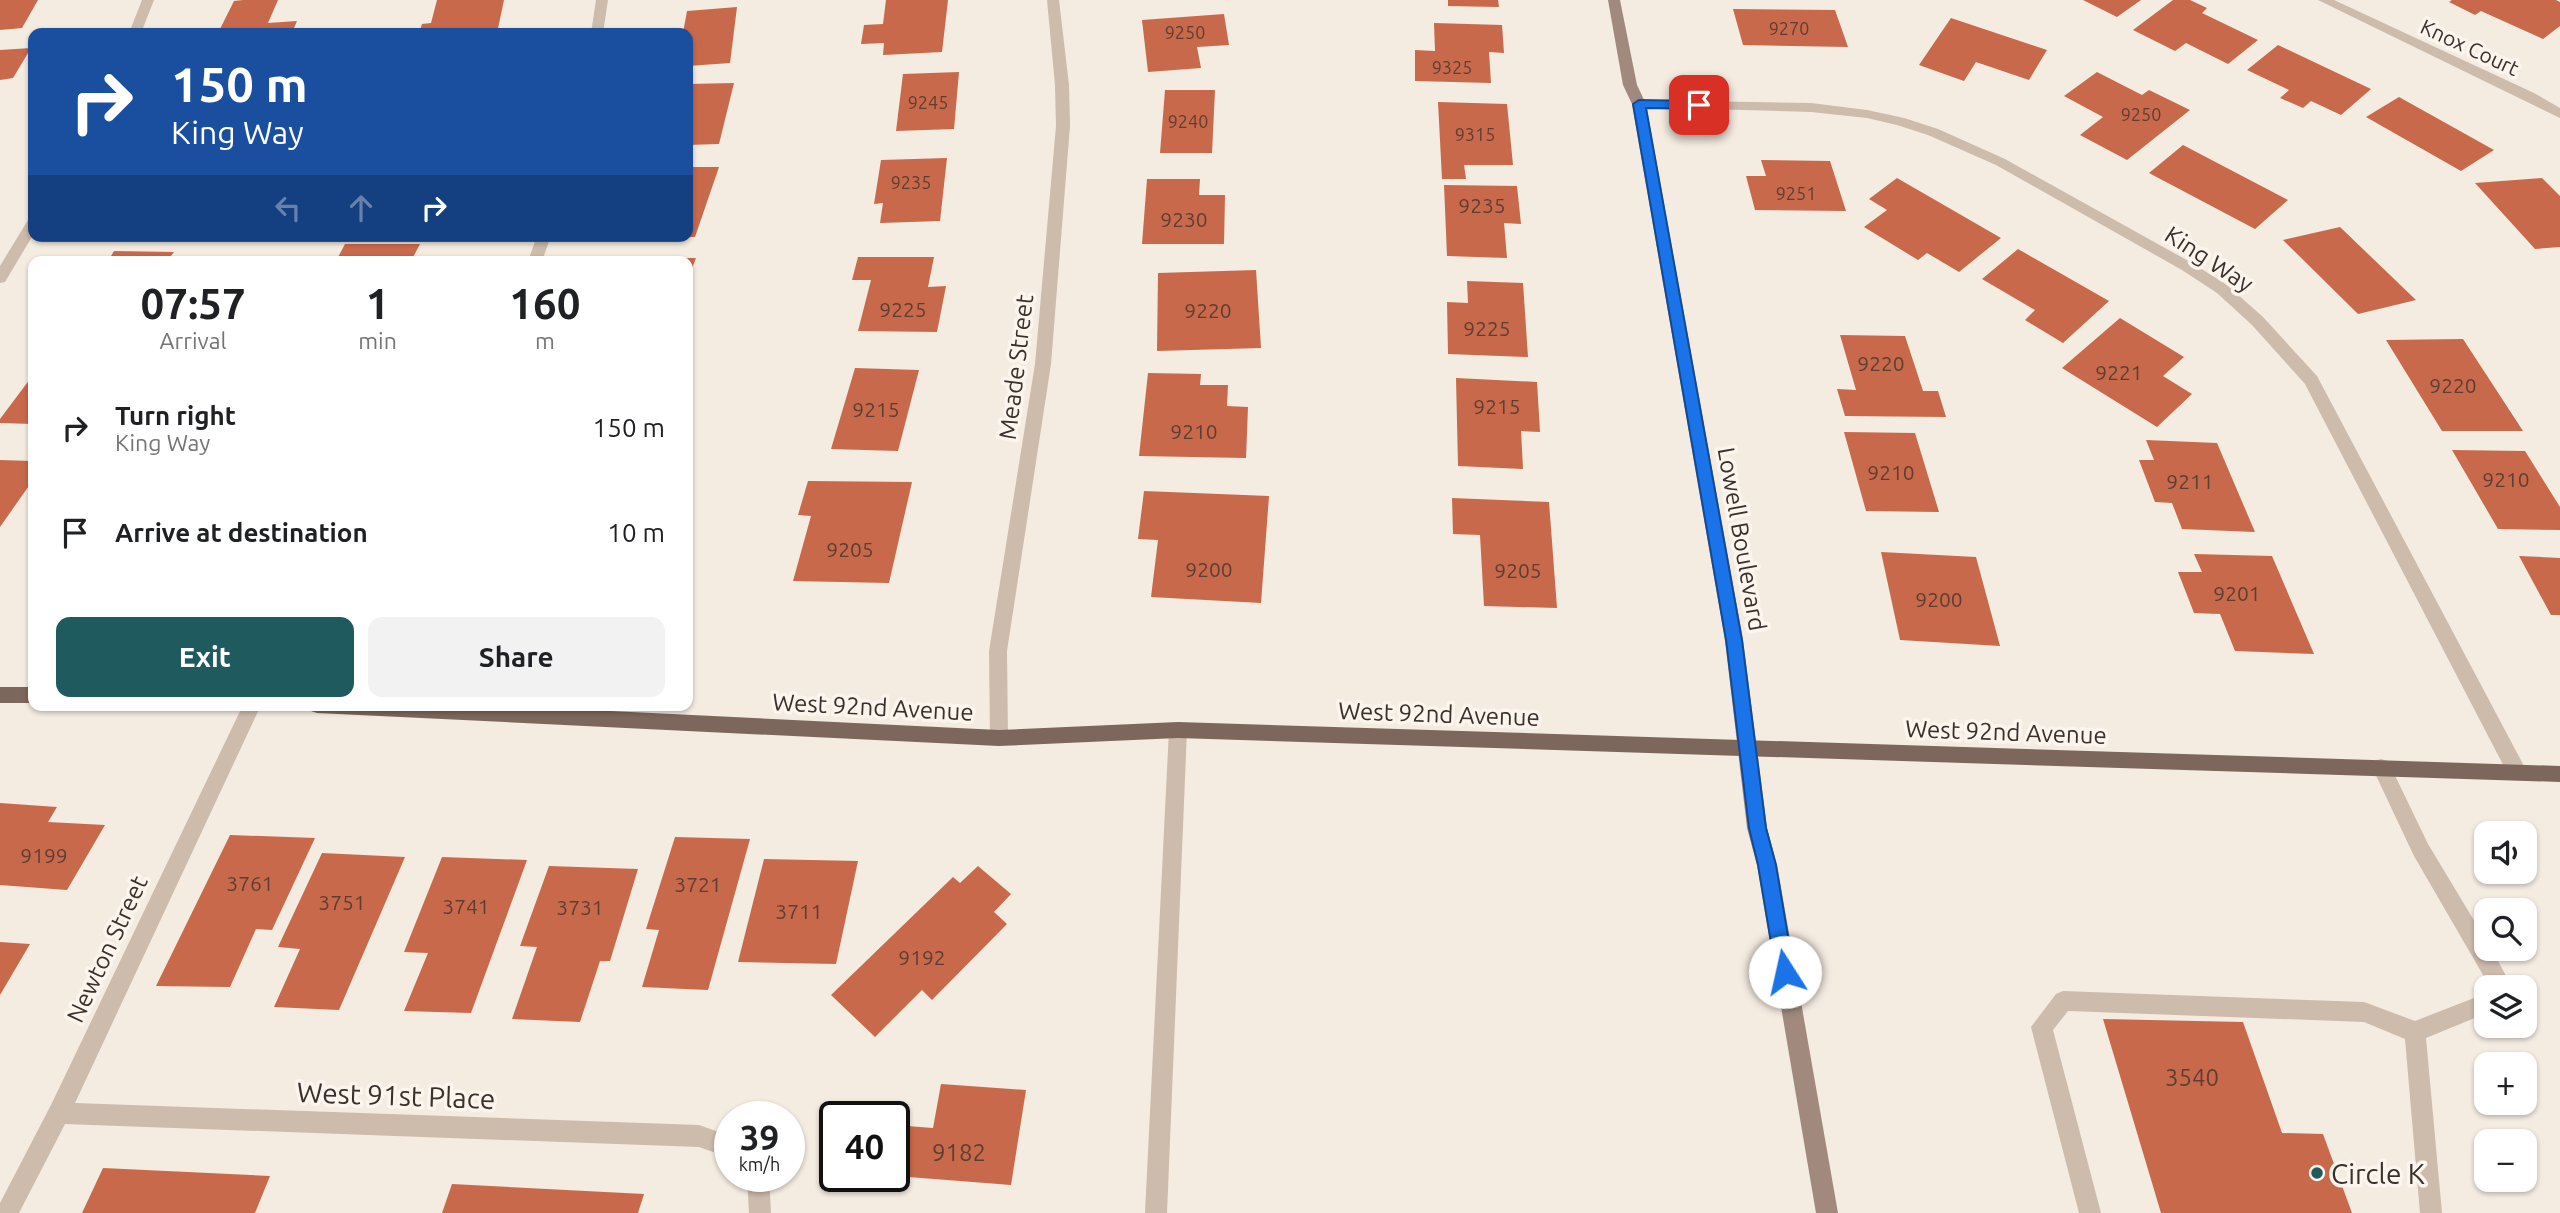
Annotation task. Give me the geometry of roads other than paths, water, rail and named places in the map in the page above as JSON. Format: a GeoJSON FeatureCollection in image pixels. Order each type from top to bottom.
{"type":"FeatureCollection","features":[{"type":"Feature","properties":{"kind":"main road"},"geometry":{"type":"LineString","coordinates":[[0,695],[28,695]]}},
{"type":"Feature","properties":{"kind":"main road","name":"West 92nd Avenue"},"geometry":{"type":"LineString","coordinates":[[435,711],[999,738],[1178,730],[2560,774]]}},
{"type":"Feature","properties":{"kind":"street"},"geometry":{"type":"LineString","coordinates":[[137,28],[148,0]]}},
{"type":"Feature","properties":{"kind":"street"},"geometry":{"type":"LineString","coordinates":[[598,28],[602,0]]}},
{"type":"Feature","properties":{"kind":"street","name":"Meade Street"},"geometry":{"type":"LineString","coordinates":[[999,738],[998,651],[1043,364],[1063,126],[1062,85],[1053,0]]}},
{"type":"Feature","properties":{"kind":"street","name":"Lowell Boulevard"},"geometry":{"type":"LineString","coordinates":[[1614,0],[1630,85],[1639,104],[1734,640],[1759,839],[1767,865],[1827,1213]]}},
{"type":"Feature","properties":{"kind":"street","name":"Knox Court"},"geometry":{"type":"LineString","coordinates":[[2325,0],[2529,96],[2560,114]]}},
{"type":"Feature","properties":{"kind":"street","name":"King Way"},"geometry":{"type":"LineString","coordinates":[[1639,104],[1825,110],[1868,114],[1904,123],[1937,134],[2044,185],[2223,290],[2266,327],[2311,380],[2517,772]]}},
{"type":"Feature","properties":{"kind":"street"},"geometry":{"type":"LineString","coordinates":[[0,278],[28,231]]}},
{"type":"Feature","properties":{"kind":"street","name":"Newton Street"},"geometry":{"type":"LineString","coordinates":[[7,1213],[59,1113],[249,711]]}},
{"type":"Feature","properties":{"kind":"street"},"geometry":{"type":"LineString","coordinates":[[1156,1213],[1178,730]]}},
{"type":"Feature","properties":{"kind":"street"},"geometry":{"type":"LineString","coordinates":[[2381,767],[2421,850],[2495,975]]}},
{"type":"Feature","properties":{"kind":"street"},"geometry":{"type":"LineString","coordinates":[[2090,1213],[2042,1027],[2063,1001],[2364,1012],[2415,1032],[2474,1008]]}},
{"type":"Feature","properties":{"kind":"street"},"geometry":{"type":"LineString","coordinates":[[2415,1032],[2431,1213]]}},
{"type":"Feature","properties":{"kind":"street","name":"West 91st Place"},"geometry":{"type":"LineString","coordinates":[[59,1113],[699,1136],[714,1141]]}},
{"type":"Feature","properties":{"kind":"street"},"geometry":{"type":"LineString","coordinates":[[759,1192],[760,1213]]}},
{"type":"Feature","properties":{"kind":"place","name":"Circle K"},"geometry":{"type":"Point","coordinates":[2317,1173]}}]}
